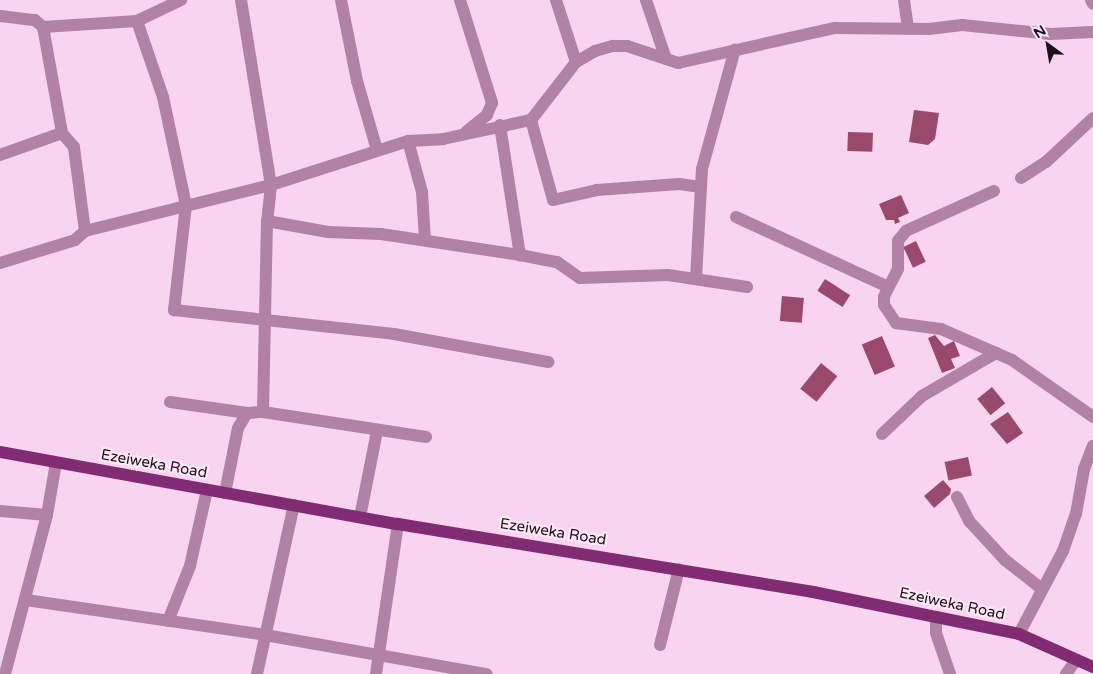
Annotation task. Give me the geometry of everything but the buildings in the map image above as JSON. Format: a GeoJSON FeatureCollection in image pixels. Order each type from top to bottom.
{"type":"FeatureCollection","features":[{"type":"Feature","properties":{"kind":"main road","name":"Ezeiweka Road"},"geometry":{"type":"LineString","coordinates":[[0,452],[398,524],[679,569],[936,617],[1019,634],[1093,667]]}},
{"type":"Feature","properties":{"kind":"street"},"geometry":{"type":"LineString","coordinates":[[43,27],[137,21],[182,0]]}},
{"type":"Feature","properties":{"kind":"street"},"geometry":{"type":"LineString","coordinates":[[241,0],[271,185],[267,221],[263,412]]}},
{"type":"Feature","properties":{"kind":"street"},"geometry":{"type":"LineString","coordinates":[[341,0],[357,81],[377,150]]}},
{"type":"Feature","properties":{"kind":"street"},"geometry":{"type":"LineString","coordinates":[[460,0],[492,103],[487,115],[460,136]]}},
{"type":"Feature","properties":{"kind":"street"},"geometry":{"type":"LineString","coordinates":[[556,0],[576,62]]}},
{"type":"Feature","properties":{"kind":"street"},"geometry":{"type":"LineString","coordinates":[[646,0],[666,59]]}},
{"type":"Feature","properties":{"kind":"street"},"geometry":{"type":"LineString","coordinates":[[904,0],[908,27]]}},
{"type":"Feature","properties":{"kind":"street"},"geometry":{"type":"LineString","coordinates":[[1091,0],[1093,4]]}},
{"type":"Feature","properties":{"kind":"street"},"geometry":{"type":"LineString","coordinates":[[0,16],[35,20],[43,27],[62,133],[74,147],[85,231]]}},
{"type":"Feature","properties":{"kind":"street"},"geometry":{"type":"LineString","coordinates":[[137,21],[163,97],[186,206],[174,310],[264,322],[394,334],[548,362]]}},
{"type":"Feature","properties":{"kind":"street"},"geometry":{"type":"LineString","coordinates":[[0,263],[75,240],[85,231],[271,185],[408,141],[460,136],[500,125],[531,120],[576,62],[595,51],[613,46],[628,46],[666,59],[687,63],[735,50],[835,28],[983,26],[1071,35],[1093,32]]}},
{"type":"Feature","properties":{"kind":"street"},"geometry":{"type":"LineString","coordinates":[[696,279],[702,169],[735,50]]}},
{"type":"Feature","properties":{"kind":"street"},"geometry":{"type":"LineString","coordinates":[[1021,178],[1046,162],[1093,118]]}},
{"type":"Feature","properties":{"kind":"street"},"geometry":{"type":"LineString","coordinates":[[531,120],[553,200],[597,190],[679,184],[701,187]]}},
{"type":"Feature","properties":{"kind":"street"},"geometry":{"type":"LineString","coordinates":[[500,125],[520,255]]}},
{"type":"Feature","properties":{"kind":"street"},"geometry":{"type":"LineString","coordinates":[[0,155],[62,133]]}},
{"type":"Feature","properties":{"kind":"street"},"geometry":{"type":"LineString","coordinates":[[408,141],[422,192],[425,240]]}},
{"type":"Feature","properties":{"kind":"street"},"geometry":{"type":"LineString","coordinates":[[994,191],[906,231],[898,241],[898,269],[888,287],[884,305],[896,323],[940,329],[996,353],[1028,370],[1093,417]]}},
{"type":"Feature","properties":{"kind":"street"},"geometry":{"type":"LineString","coordinates":[[736,218],[888,287]]}},
{"type":"Feature","properties":{"kind":"street"},"geometry":{"type":"LineString","coordinates":[[267,221],[328,232],[381,234],[520,255],[557,262],[580,278],[651,274],[747,287]]}},
{"type":"Feature","properties":{"kind":"street"},"geometry":{"type":"LineString","coordinates":[[882,434],[922,396],[996,353]]}},
{"type":"Feature","properties":{"kind":"street"},"geometry":{"type":"LineString","coordinates":[[170,402],[247,413],[263,412],[426,437]]}},
{"type":"Feature","properties":{"kind":"street"},"geometry":{"type":"LineString","coordinates":[[225,493],[238,428],[247,413]]}},
{"type":"Feature","properties":{"kind":"street"},"geometry":{"type":"LineString","coordinates":[[360,517],[377,431]]}},
{"type":"Feature","properties":{"kind":"street"},"geometry":{"type":"LineString","coordinates":[[1019,634],[1062,551],[1076,514],[1084,469],[1093,446]]}},
{"type":"Feature","properties":{"kind":"street"},"geometry":{"type":"LineString","coordinates":[[5,674],[47,515],[56,463]]}},
{"type":"Feature","properties":{"kind":"street"},"geometry":{"type":"LineString","coordinates":[[168,621],[190,566],[207,490]]}},
{"type":"Feature","properties":{"kind":"street"},"geometry":{"type":"LineString","coordinates":[[957,497],[970,522],[1004,560],[1042,589]]}},
{"type":"Feature","properties":{"kind":"street"},"geometry":{"type":"LineString","coordinates":[[257,674],[294,505]]}},
{"type":"Feature","properties":{"kind":"street"},"geometry":{"type":"LineString","coordinates":[[0,511],[47,515]]}},
{"type":"Feature","properties":{"kind":"street"},"geometry":{"type":"LineString","coordinates":[[376,674],[398,524]]}},
{"type":"Feature","properties":{"kind":"street"},"geometry":{"type":"LineString","coordinates":[[660,646],[679,569]]}},
{"type":"Feature","properties":{"kind":"street"},"geometry":{"type":"LineString","coordinates":[[26,600],[265,635],[487,674]]}},
{"type":"Feature","properties":{"kind":"street"},"geometry":{"type":"LineString","coordinates":[[936,617],[936,633],[950,674]]}},
{"type":"Feature","properties":{"kind":"street"},"geometry":{"type":"LineString","coordinates":[[1066,674],[1076,660]]}}]}
